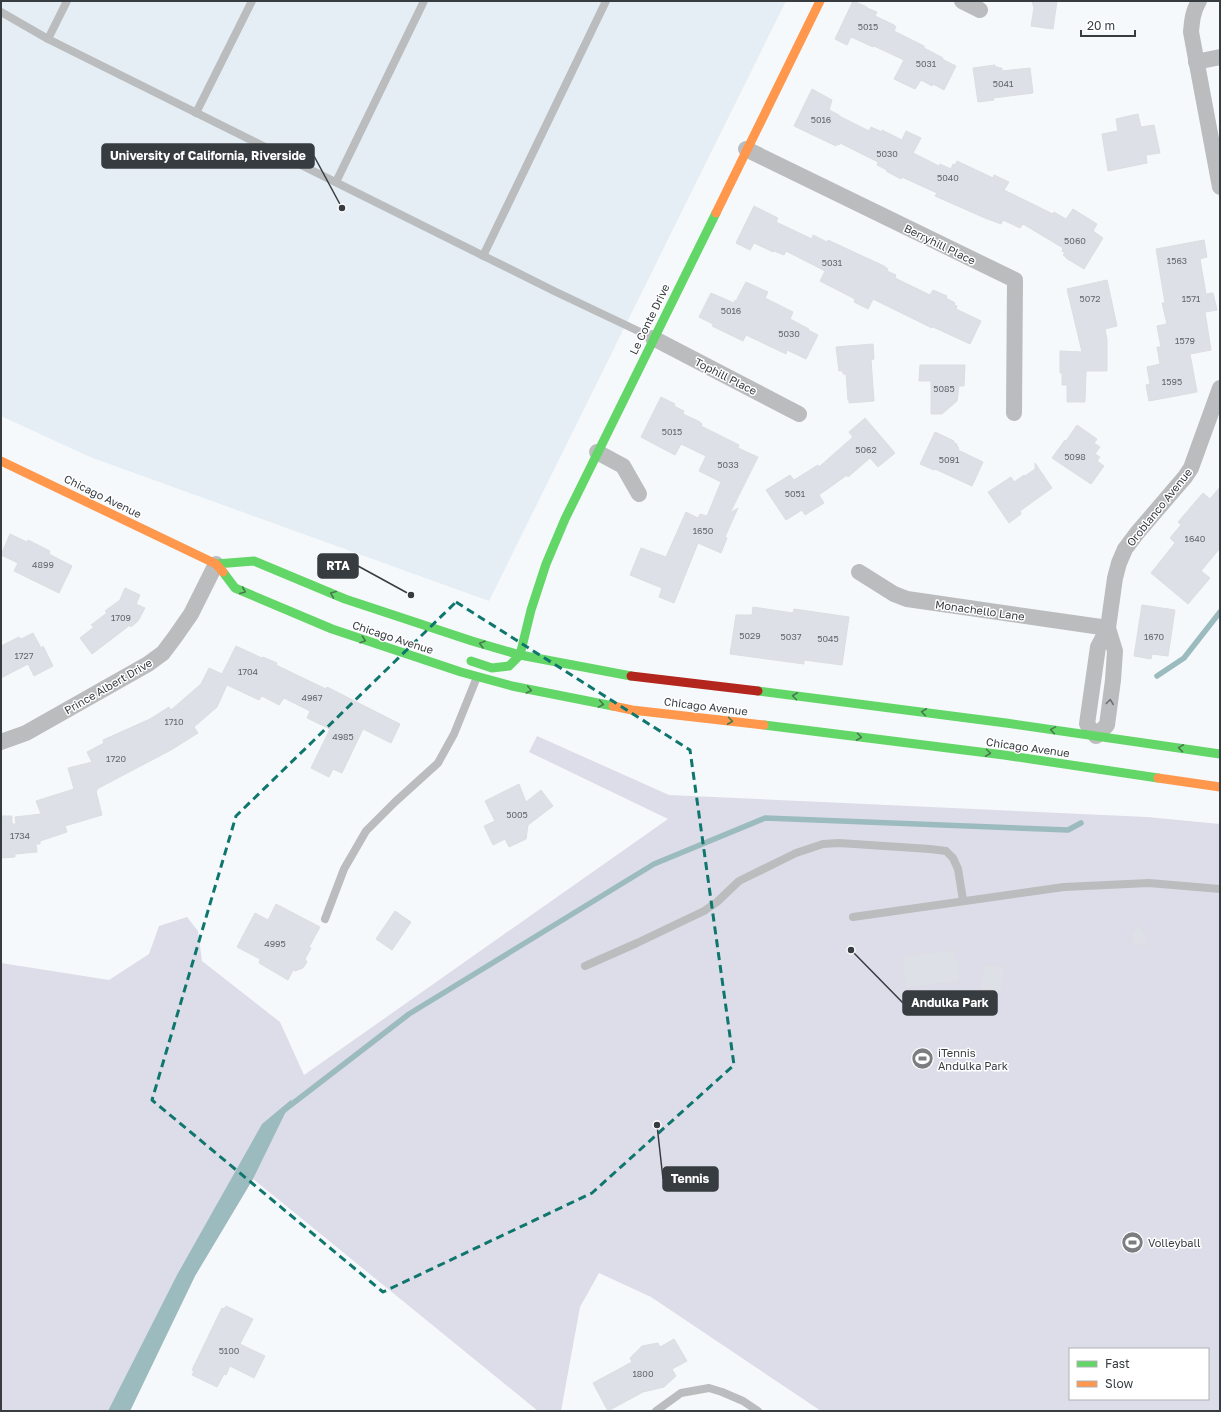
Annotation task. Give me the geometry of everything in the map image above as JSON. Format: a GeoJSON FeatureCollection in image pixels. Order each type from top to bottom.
{"type":"FeatureCollection","features":[{"type":"Feature","properties":{"kind":"main road","name":"Le Conte Drive"},"geometry":{"type":"LineString","coordinates":[[520,655],[530,610],[546,564],[565,519],[820,1]]}},
{"type":"Feature","properties":{"kind":"main road","name":"Chicago Avenue"},"geometry":{"type":"LineString","coordinates":[[1,461],[216,564],[235,588],[332,629],[478,677],[562,697],[632,710],[782,727],[1004,756],[1220,787]]}},
{"type":"Feature","properties":{"kind":"main road","name":"Chicago Avenue"},"geometry":{"type":"LineString","coordinates":[[216,564],[254,561],[345,599],[472,641],[520,655],[568,665],[635,677],[1006,723],[1220,754]]}},
{"type":"Feature","properties":{"kind":"main road"},"geometry":{"type":"LineString","coordinates":[[378,644],[395,638]]}},
{"type":"Feature","properties":{"kind":"main road"},"geometry":{"type":"LineString","coordinates":[[462,659],[492,668],[509,666],[520,655],[527,664]]}},
{"type":"Feature","properties":{"kind":"main road"},"geometry":{"type":"LineString","coordinates":[[546,683],[562,697]]}},
{"type":"Feature","properties":{"kind":"street"},"geometry":{"type":"LineString","coordinates":[[962,1],[980,10]]}},
{"type":"Feature","properties":{"kind":"street"},"geometry":{"type":"LineString","coordinates":[[1197,5],[1192,19],[1191,32],[1196,62],[1217,155],[1220,187]]}},
{"type":"Feature","properties":{"kind":"street"},"geometry":{"type":"LineString","coordinates":[[1196,62],[1220,57]]}},
{"type":"Feature","properties":{"kind":"street","name":"Berryhill Place"},"geometry":{"type":"LineString","coordinates":[[746,149],[1015,280],[1014,413]]}},
{"type":"Feature","properties":{"kind":"street","name":"Tophill Place"},"geometry":{"type":"LineString","coordinates":[[653,338],[799,414]]}},
{"type":"Feature","properties":{"kind":"street","name":"Oroblanco Avenue"},"geometry":{"type":"LineString","coordinates":[[1096,736],[1107,725],[1113,680],[1115,650],[1108,628],[1115,578],[1119,563],[1125,549],[1137,533],[1191,468],[1220,388]]}},
{"type":"Feature","properties":{"kind":"street"},"geometry":{"type":"LineString","coordinates":[[597,452],[623,466],[639,494]]}},
{"type":"Feature","properties":{"kind":"street","name":"Prince Albert Drive"},"geometry":{"type":"LineString","coordinates":[[1,742],[26,733],[148,664],[163,653],[191,614],[216,564]]}},
{"type":"Feature","properties":{"kind":"street","name":"Monachello Lane"},"geometry":{"type":"LineString","coordinates":[[859,572],[894,594],[907,599],[1108,628]]}},
{"type":"Feature","properties":{"kind":"lane"},"geometry":{"type":"LineString","coordinates":[[48,39],[67,1]]}},
{"type":"Feature","properties":{"kind":"lane"},"geometry":{"type":"LineString","coordinates":[[196,113],[252,1]]}},
{"type":"Feature","properties":{"kind":"lane"},"geometry":{"type":"LineString","coordinates":[[336,182],[424,1]]}},
{"type":"Feature","properties":{"kind":"lane"},"geometry":{"type":"LineString","coordinates":[[483,256],[606,1]]}},
{"type":"Feature","properties":{"kind":"lane"},"geometry":{"type":"LineString","coordinates":[[1,12],[48,39],[483,256],[653,338]]}},
{"type":"Feature","properties":{"kind":"lane"},"geometry":{"type":"LineString","coordinates":[[325,919],[344,869],[366,830],[438,763],[454,734],[478,677]]}},
{"type":"Feature","properties":{"kind":"lane"},"geometry":{"type":"LineString","coordinates":[[585,966],[638,943],[704,911],[717,902],[739,881],[796,853],[823,844],[839,843],[946,851],[953,858],[958,869],[963,900]]}},
{"type":"Feature","properties":{"kind":"lane"},"geometry":{"type":"LineString","coordinates":[[853,917],[963,900],[1064,887],[1149,884],[1220,888]]}},
{"type":"Feature","properties":{"kind":"lane"},"geometry":{"type":"LineString","coordinates":[[656,1411],[681,1393],[709,1388],[743,1401],[758,1411]]}},
{"type":"Feature","properties":{"kind":"highlighted area"},"geometry":{"type":"Polygon","coordinates":[[[456,602],[690,750],[734,1065],[592,1193],[383,1292],[152,1100],[236,816],[456,602]]]}},
{"type":"Feature","properties":{"kind":"shaded area"},"geometry":{"type":"Polygon","coordinates":[[[1,1],[786,1],[489,601],[90,457],[1,416],[1,1]]]}},
{"type":"Feature","properties":{"kind":"shaded area"},"geometry":{"type":"Polygon","coordinates":[[[537,736],[669,795],[1147,817],[1220,824],[1220,1411],[821,1411],[651,1297],[599,1273],[580,1307],[561,1411],[538,1411],[253,1179],[195,1276],[130,1411],[1,1411],[1,963],[109,980],[149,954],[159,926],[187,917],[198,931],[202,961],[280,1022],[304,1075],[668,819],[529,752],[537,736]]]}},
{"type":"Feature","properties":{"kind":"water"},"geometry":{"type":"Polygon","coordinates":[[[292,1099],[253,1179],[195,1276],[130,1411],[108,1411],[177,1275],[262,1124],[292,1099]]]}},
{"type":"Feature","properties":{"kind":"building"},"geometry":{"type":"Polygon","coordinates":[[[853,1],[877,12],[875,16],[896,27],[894,31],[924,46],[924,48],[956,66],[944,90],[921,80],[915,89],[894,79],[904,60],[851,37],[847,45],[835,39],[853,1]]]}},
{"type":"Feature","properties":{"kind":"building"},"geometry":{"type":"Polygon","coordinates":[[[1032,1],[1057,1],[1053,29],[1031,26],[1034,8],[1032,1]]]}},
{"type":"Feature","properties":{"kind":"building"},"geometry":{"type":"Polygon","coordinates":[[[995,65],[995,67],[1002,68],[1002,71],[1030,68],[1033,93],[993,98],[994,100],[978,102],[973,68],[995,65]]]}},
{"type":"Feature","properties":{"kind":"building"},"geometry":{"type":"Polygon","coordinates":[[[812,89],[832,100],[829,110],[869,131],[871,127],[882,132],[882,130],[902,140],[906,131],[921,138],[913,153],[939,166],[940,164],[951,169],[953,164],[955,165],[957,161],[993,178],[994,175],[1009,182],[1004,190],[1053,214],[1054,212],[1066,219],[1073,209],[1097,224],[1093,231],[1103,238],[1084,269],[1063,255],[1065,253],[1062,251],[1063,248],[1023,224],[1020,228],[1003,220],[1001,224],[985,218],[935,196],[937,193],[902,177],[901,179],[877,165],[878,162],[840,143],[836,146],[794,126],[812,89]]]}},
{"type":"Feature","properties":{"kind":"building"},"geometry":{"type":"Polygon","coordinates":[[[1138,114],[1141,127],[1154,125],[1160,153],[1146,155],[1147,163],[1108,171],[1102,134],[1118,131],[1116,119],[1138,114]]]}},
{"type":"Feature","properties":{"kind":"building"},"geometry":{"type":"Polygon","coordinates":[[[754,206],[778,218],[776,222],[812,239],[813,235],[827,242],[828,240],[884,266],[888,269],[887,271],[896,275],[895,278],[930,295],[933,290],[947,296],[946,298],[955,303],[954,305],[957,306],[956,309],[981,321],[970,344],[933,327],[932,328],[873,299],[868,309],[854,302],[855,299],[820,281],[825,271],[786,251],[784,255],[774,251],[773,252],[754,243],[750,250],[736,243],[754,206]]]}},
{"type":"Feature","properties":{"kind":"building"},"geometry":{"type":"Polygon","coordinates":[[[1204,240],[1207,257],[1200,259],[1206,294],[1213,293],[1217,310],[1205,312],[1211,350],[1190,354],[1197,392],[1149,401],[1146,385],[1150,384],[1147,367],[1160,364],[1157,347],[1161,347],[1157,326],[1167,324],[1162,303],[1165,303],[1156,249],[1204,240]]]}},
{"type":"Feature","properties":{"kind":"building"},"geometry":{"type":"Polygon","coordinates":[[[1107,280],[1117,326],[1105,329],[1107,340],[1107,371],[1086,371],[1085,402],[1067,402],[1067,385],[1062,385],[1062,373],[1060,373],[1060,351],[1082,352],[1067,289],[1107,280]]]}},
{"type":"Feature","properties":{"kind":"building"},"geometry":{"type":"Polygon","coordinates":[[[746,282],[768,292],[765,298],[793,312],[790,319],[818,335],[806,359],[787,350],[786,354],[746,335],[743,341],[712,326],[713,324],[699,317],[711,293],[734,303],[746,282]]]}},
{"type":"Feature","properties":{"kind":"building"},"geometry":{"type":"Polygon","coordinates":[[[873,344],[874,359],[871,360],[874,401],[849,403],[846,374],[843,374],[843,371],[839,371],[836,347],[873,344]]]}},
{"type":"Feature","properties":{"kind":"building"},"geometry":{"type":"Polygon","coordinates":[[[920,365],[965,365],[964,386],[959,386],[957,401],[942,414],[931,414],[931,381],[919,381],[920,365]]]}},
{"type":"Feature","properties":{"kind":"building"},"geometry":{"type":"Polygon","coordinates":[[[661,397],[675,404],[674,406],[684,411],[683,414],[700,422],[702,424],[701,426],[739,445],[738,448],[758,457],[730,513],[738,508],[725,537],[727,538],[721,553],[698,543],[674,603],[659,597],[662,588],[630,575],[641,548],[666,557],[686,512],[698,518],[700,514],[707,516],[721,482],[699,471],[706,456],[681,444],[675,455],[641,437],[661,397]]]}},
{"type":"Feature","properties":{"kind":"building"},"geometry":{"type":"Polygon","coordinates":[[[865,418],[895,453],[878,467],[870,458],[848,477],[847,475],[819,495],[824,503],[805,515],[802,510],[786,520],[766,490],[790,475],[794,480],[818,465],[819,467],[853,437],[849,432],[865,418]]]}},
{"type":"Feature","properties":{"kind":"building"},"geometry":{"type":"Polygon","coordinates":[[[1077,425],[1097,439],[1094,443],[1100,447],[1095,454],[1100,457],[1097,461],[1104,466],[1091,484],[1052,458],[1077,425]]]}},
{"type":"Feature","properties":{"kind":"building"},"geometry":{"type":"Polygon","coordinates":[[[935,432],[954,441],[959,448],[958,450],[983,462],[972,486],[935,469],[934,470],[920,464],[935,432]]]}},
{"type":"Feature","properties":{"kind":"building"},"geometry":{"type":"Polygon","coordinates":[[[1035,463],[1052,488],[1020,511],[1021,514],[1009,523],[988,492],[1011,477],[1014,482],[1024,475],[1025,476],[1035,469],[1035,463]]]}},
{"type":"Feature","properties":{"kind":"building"},"geometry":{"type":"Polygon","coordinates":[[[1220,487],[1220,548],[1201,571],[1210,578],[1188,604],[1151,573],[1175,543],[1170,538],[1181,525],[1178,522],[1203,493],[1210,499],[1220,487]]]}},
{"type":"Feature","properties":{"kind":"building"},"geometry":{"type":"Polygon","coordinates":[[[10,534],[27,542],[28,540],[50,551],[49,554],[72,566],[59,593],[14,571],[18,563],[1,555],[10,534]]]}},
{"type":"Feature","properties":{"kind":"building"},"geometry":{"type":"Polygon","coordinates":[[[125,588],[140,595],[136,604],[145,608],[138,621],[131,627],[130,625],[92,654],[80,638],[94,627],[91,625],[107,613],[105,611],[120,600],[125,588]]]}},
{"type":"Feature","properties":{"kind":"building"},"geometry":{"type":"Polygon","coordinates":[[[1142,605],[1175,610],[1168,656],[1152,654],[1151,659],[1134,656],[1142,605]]]}},
{"type":"Feature","properties":{"kind":"building"},"geometry":{"type":"Polygon","coordinates":[[[753,607],[793,613],[794,609],[849,617],[842,665],[804,660],[804,664],[730,654],[736,615],[752,615],[753,607]]]}},
{"type":"Feature","properties":{"kind":"building"},"geometry":{"type":"Polygon","coordinates":[[[33,633],[41,648],[43,646],[53,666],[34,676],[28,664],[1,678],[1,646],[19,637],[21,639],[33,633]]]}},
{"type":"Feature","properties":{"kind":"building"},"geometry":{"type":"Polygon","coordinates":[[[236,646],[277,663],[276,665],[326,689],[327,687],[400,724],[391,743],[363,729],[342,773],[333,769],[329,777],[311,768],[330,729],[307,718],[310,711],[284,698],[279,705],[262,696],[259,700],[227,685],[217,707],[194,727],[198,733],[171,750],[97,789],[96,791],[102,815],[65,826],[67,832],[40,841],[40,844],[36,844],[37,852],[15,854],[15,857],[1,858],[1,816],[12,816],[12,824],[16,824],[15,817],[41,814],[36,801],[74,789],[68,768],[92,762],[87,752],[104,743],[103,740],[150,719],[169,707],[171,710],[201,684],[209,668],[222,674],[236,646]]]}},
{"type":"Feature","properties":{"kind":"building"},"geometry":{"type":"Polygon","coordinates":[[[519,784],[526,802],[541,790],[553,806],[528,825],[526,839],[509,847],[505,839],[493,845],[484,826],[495,821],[485,801],[519,784]]]}},
{"type":"Feature","properties":{"kind":"building"},"geometry":{"type":"Polygon","coordinates":[[[276,904],[320,927],[309,947],[311,948],[305,959],[307,962],[303,968],[295,971],[293,970],[288,980],[259,963],[260,959],[237,947],[255,913],[268,920],[276,904]]]}},
{"type":"Feature","properties":{"kind":"building"},"geometry":{"type":"Polygon","coordinates":[[[395,911],[411,922],[392,950],[376,939],[395,911]]]}},
{"type":"Feature","properties":{"kind":"building"},"geometry":{"type":"Polygon","coordinates":[[[1139,924],[1150,944],[1135,945],[1131,938],[1139,924]]]}},
{"type":"Feature","properties":{"kind":"building"},"geometry":{"type":"Polygon","coordinates":[[[953,950],[954,960],[958,960],[960,981],[905,988],[902,956],[953,950]]]}},
{"type":"Feature","properties":{"kind":"building"},"geometry":{"type":"Polygon","coordinates":[[[984,964],[1005,967],[1001,991],[980,989],[984,964]]]}},
{"type":"Feature","properties":{"kind":"building"},"geometry":{"type":"Polygon","coordinates":[[[226,1306],[253,1319],[240,1344],[265,1356],[254,1378],[230,1366],[226,1375],[224,1374],[217,1387],[192,1375],[194,1371],[192,1370],[222,1308],[224,1309],[226,1306]]]}},
{"type":"Feature","properties":{"kind":"building"},"geometry":{"type":"Polygon","coordinates":[[[674,1339],[687,1361],[672,1369],[676,1376],[664,1387],[643,1392],[608,1411],[593,1383],[632,1362],[630,1358],[642,1346],[658,1343],[660,1347],[674,1339]]]}},
{"type":"Feature","properties":{"kind":"waterway"},"geometry":{"type":"LineString","coordinates":[[1157,676],[1184,658],[1220,612]]}},
{"type":"Feature","properties":{"kind":"waterway"},"geometry":{"type":"LineString","coordinates":[[283,1111],[409,1014],[654,864],[765,818],[1068,830],[1081,823]]}},
{"type":"Feature","properties":{"kind":"traffic: fast"},"geometry":{"type":"LineString","coordinates":[[520,655],[531,610],[546,564],[565,519],[716,213]]}},
{"type":"Feature","properties":{"kind":"traffic: fast"},"geometry":{"type":"LineString","coordinates":[[216,564],[254,561],[345,599],[472,641],[520,655],[631,676]]}},
{"type":"Feature","properties":{"kind":"traffic: fast"},"geometry":{"type":"LineString","coordinates":[[223,572],[235,588],[332,629],[461,672],[512,686],[613,706]]}},
{"type":"Feature","properties":{"kind":"traffic: fast"},"geometry":{"type":"LineString","coordinates":[[471,661],[492,668],[509,666],[520,655]]}},
{"type":"Feature","properties":{"kind":"traffic: fast"},"geometry":{"type":"LineString","coordinates":[[758,691],[1006,723],[1220,754]]}},
{"type":"Feature","properties":{"kind":"traffic: fast"},"geometry":{"type":"LineString","coordinates":[[764,725],[1004,755],[1158,778]]}},
{"type":"Feature","properties":{"kind":"traffic: slow"},"geometry":{"type":"LineString","coordinates":[[716,213],[820,1]]}},
{"type":"Feature","properties":{"kind":"traffic: slow"},"geometry":{"type":"LineString","coordinates":[[1,461],[216,564],[223,572]]}},
{"type":"Feature","properties":{"kind":"traffic: slow"},"geometry":{"type":"LineString","coordinates":[[613,706],[632,710],[764,725]]}},
{"type":"Feature","properties":{"kind":"traffic: slow"},"geometry":{"type":"LineString","coordinates":[[1158,778],[1220,787]]}},
{"type":"Feature","properties":{"kind":"traffic: jam"},"geometry":{"type":"LineString","coordinates":[[631,676],[758,691]]}},
{"type":"Feature","properties":{"kind":"place","name":"University of California, Riverside"},"geometry":{"type":"Point","coordinates":[342,208]}},
{"type":"Feature","properties":{"kind":"place","name":"RTA"},"geometry":{"type":"Point","coordinates":[411,595]}},
{"type":"Feature","properties":{"kind":"place","name":"Andulka Park"},"geometry":{"type":"Point","coordinates":[851,950]}},
{"type":"Feature","properties":{"kind":"place","name":"iTennis Andulka Park"},"geometry":{"type":"Point","coordinates":[922,1058]}},
{"type":"Feature","properties":{"kind":"place","name":"Tennis"},"geometry":{"type":"Point","coordinates":[657,1125]}},
{"type":"Feature","properties":{"kind":"place","name":"Volleyball"},"geometry":{"type":"Point","coordinates":[1132,1242]}}]}
